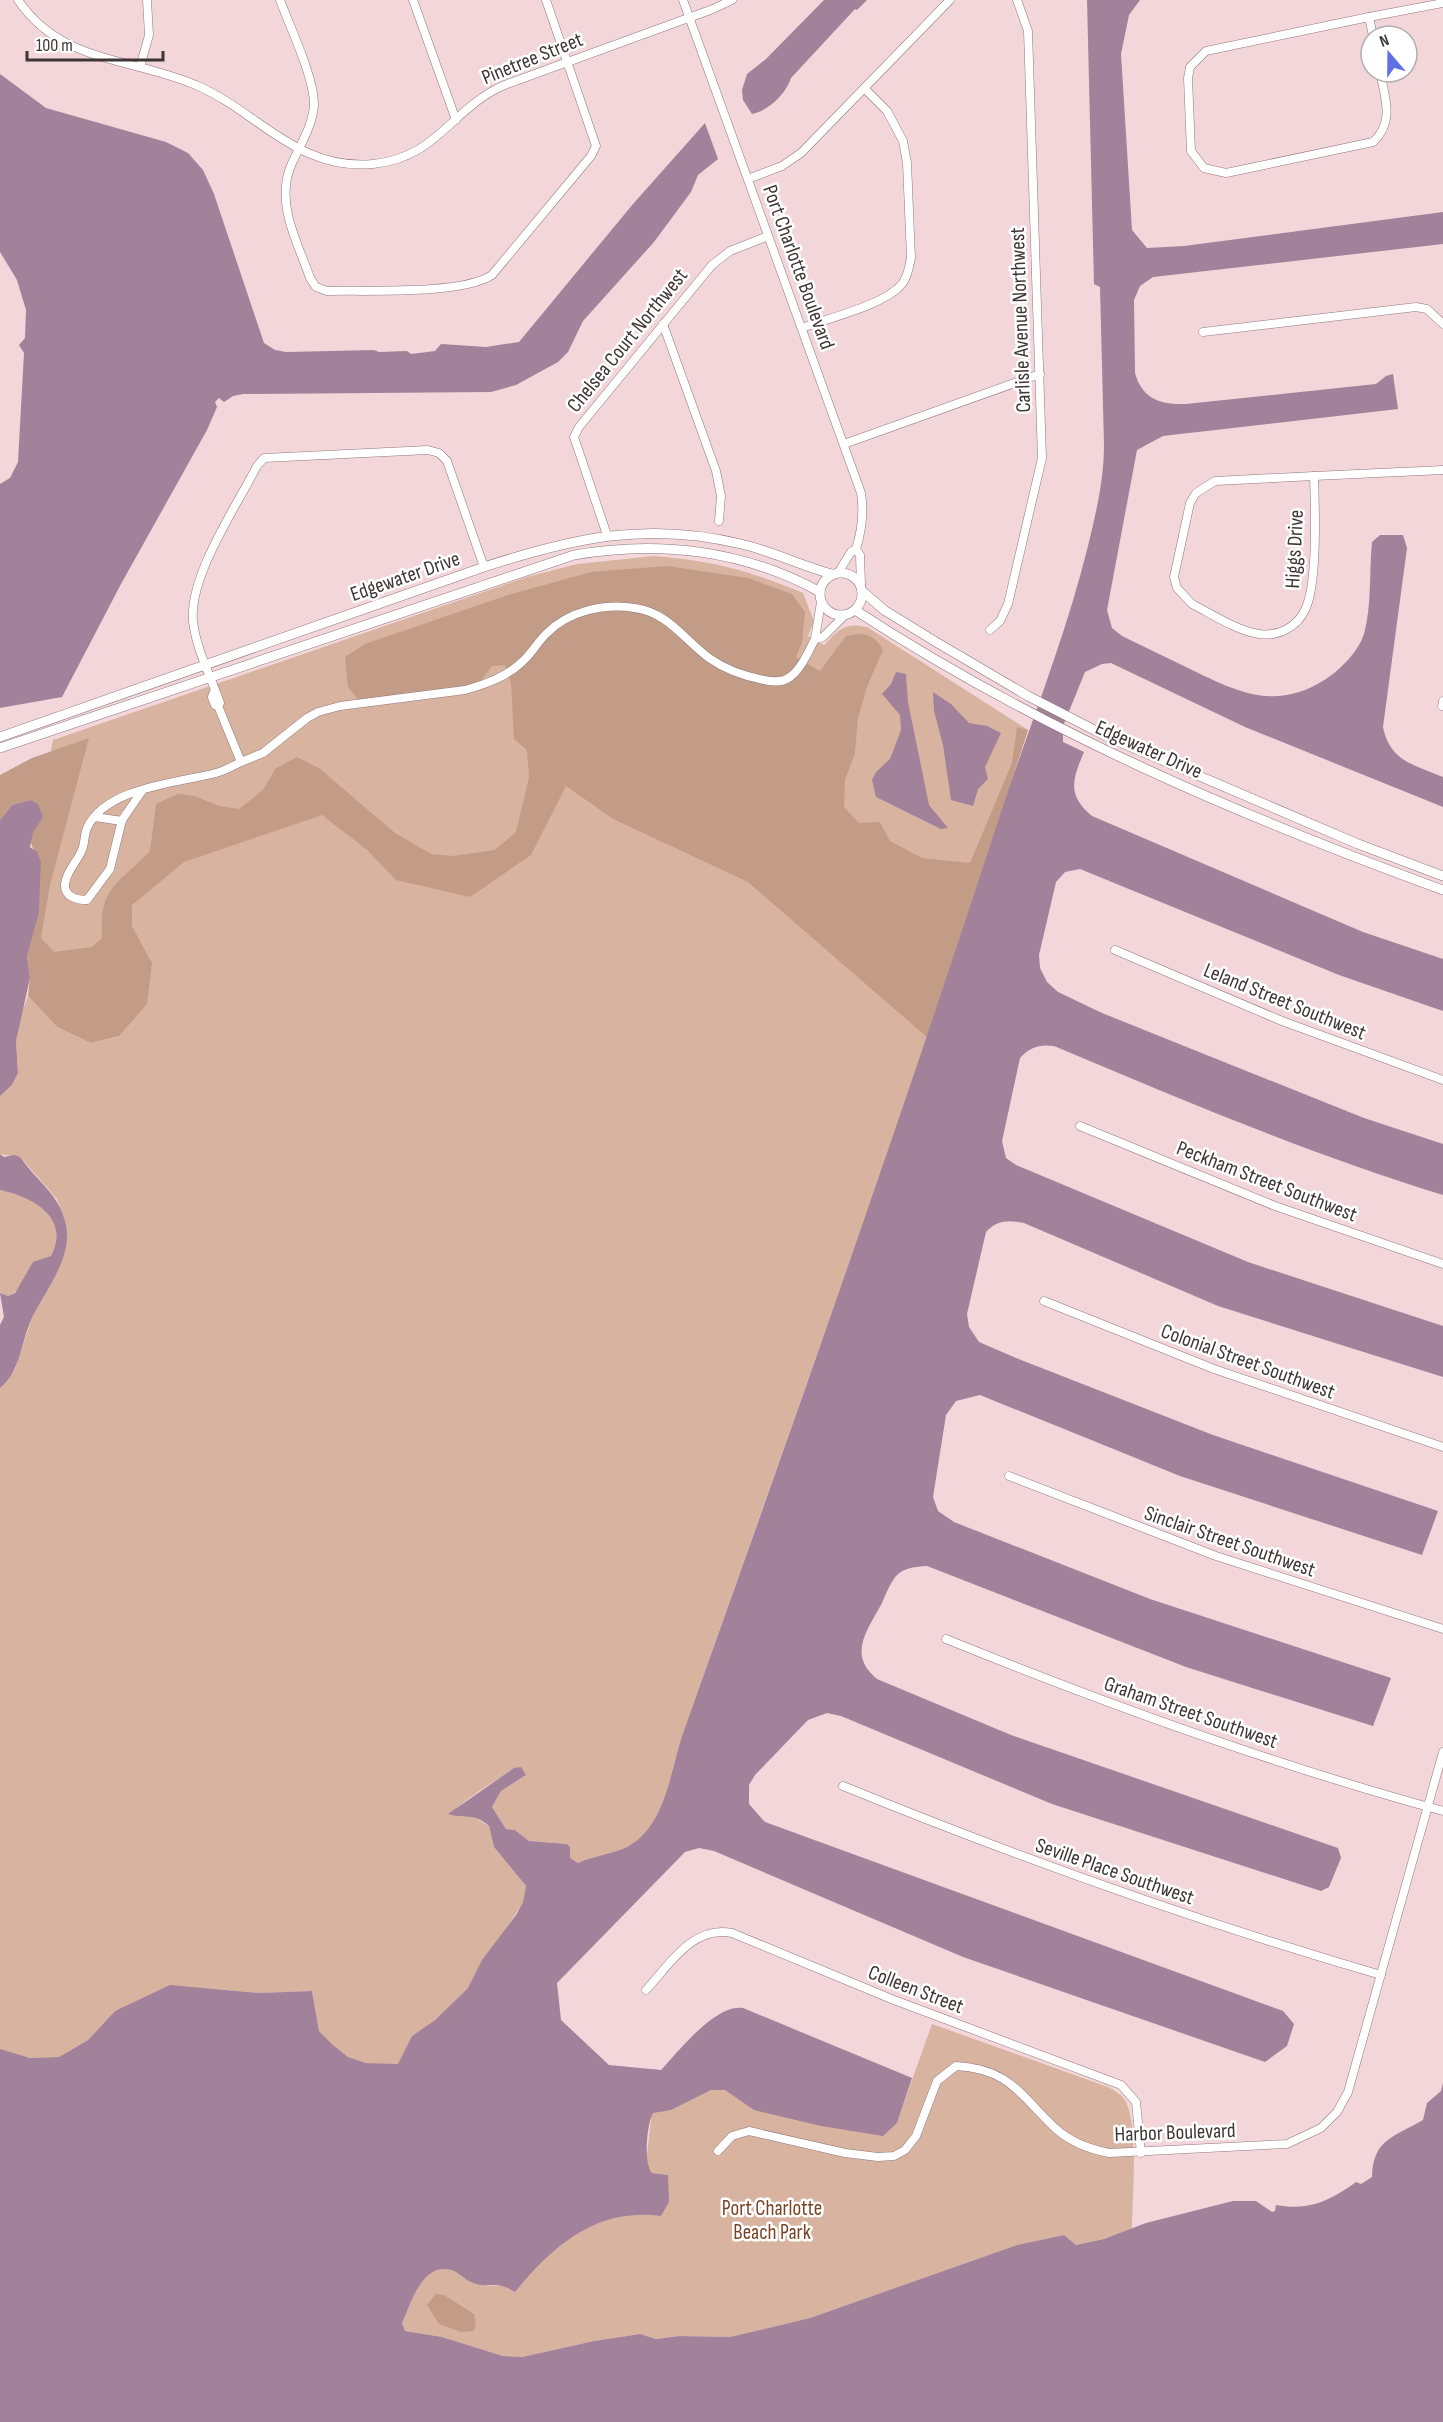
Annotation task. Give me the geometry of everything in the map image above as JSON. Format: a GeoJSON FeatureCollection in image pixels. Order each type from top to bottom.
{"type":"FeatureCollection","features":[{"type":"Feature","properties":{"kind":"street","name":"Pinetree Street"},"geometry":{"type":"LineString","coordinates":[[18,0],[33,20],[64,43],[186,81],[218,95],[266,130],[299,149],[348,164],[387,162],[423,148],[473,103],[492,91],[732,0]]}},
{"type":"Feature","properties":{"kind":"street"},"geometry":{"type":"LineString","coordinates":[[140,67],[148,35],[147,0]]}},
{"type":"Feature","properties":{"kind":"street"},"geometry":{"type":"LineString","coordinates":[[280,0],[313,93],[312,115],[287,178],[285,201],[310,278],[316,287],[327,291],[472,285],[492,275],[591,156],[596,146],[546,0]]}},
{"type":"Feature","properties":{"kind":"street"},"geometry":{"type":"LineString","coordinates":[[413,0],[456,120]]}},
{"type":"Feature","properties":{"kind":"street","name":"Port Charlotte Boulevard"},"geometry":{"type":"LineString","coordinates":[[683,0],[844,444],[862,504],[862,527],[856,549],[851,552],[835,574]]}},
{"type":"Feature","properties":{"kind":"street"},"geometry":{"type":"LineString","coordinates":[[748,179],[782,165],[801,153],[950,0]]}},
{"type":"Feature","properties":{"kind":"street","name":"Carlisle Avenue Northwest"},"geometry":{"type":"LineString","coordinates":[[990,630],[1000,621],[1008,604],[1040,470],[1042,446],[1028,31],[1017,0]]}},
{"type":"Feature","properties":{"kind":"street"},"geometry":{"type":"LineString","coordinates":[[1382,84],[1388,112],[1381,134],[1373,142],[1226,173],[1204,168],[1191,151],[1188,78],[1190,67],[1196,57],[1206,51],[1443,3]]}},
{"type":"Feature","properties":{"kind":"street"},"geometry":{"type":"LineString","coordinates":[[1369,17],[1370,24]]}},
{"type":"Feature","properties":{"kind":"street"},"geometry":{"type":"LineString","coordinates":[[802,328],[886,297],[904,283],[908,273],[911,258],[906,152],[894,121],[864,88]]}},
{"type":"Feature","properties":{"kind":"street","name":"Chelsea Court Northwest"},"geometry":{"type":"LineString","coordinates":[[607,535],[574,437],[579,427],[663,324],[721,258],[741,246],[768,236]]}},
{"type":"Feature","properties":{"kind":"street"},"geometry":{"type":"LineString","coordinates":[[1203,332],[1416,307],[1427,309],[1443,324]]}},
{"type":"Feature","properties":{"kind":"street"},"geometry":{"type":"LineString","coordinates":[[663,324],[716,471],[721,496],[719,521]]}},
{"type":"Feature","properties":{"kind":"street"},"geometry":{"type":"LineString","coordinates":[[844,444],[1040,374]]}},
{"type":"Feature","properties":{"kind":"street"},"geometry":{"type":"LineString","coordinates":[[241,762],[218,706],[215,705],[212,697],[214,692],[193,619],[197,585],[257,466],[264,458],[428,450],[439,453],[447,461],[484,567]]}},
{"type":"Feature","properties":{"kind":"street","name":"Higgs Drive"},"geometry":{"type":"LineString","coordinates":[[1314,476],[1311,584],[1306,610],[1300,619],[1281,632],[1259,634],[1192,604],[1183,597],[1174,577],[1190,503],[1196,493],[1215,482],[1314,476],[1443,470]]}},
{"type":"Feature","properties":{"kind":"street","name":"Edgewater Drive"},"geometry":{"type":"LineString","coordinates":[[0,737],[484,567],[544,548],[607,535],[651,532],[715,538],[743,544],[835,574]]}},
{"type":"Feature","properties":{"kind":"street","name":"Edgewater Drive"},"geometry":{"type":"LineString","coordinates":[[0,748],[557,560],[592,552],[664,547],[729,556],[800,581],[820,592]]}},
{"type":"Feature","properties":{"kind":"street","name":"Port Charlotte Boulevard"},"geometry":{"type":"LineString","coordinates":[[856,549],[860,555],[862,588]]}},
{"type":"Feature","properties":{"kind":"street"},"geometry":{"type":"LineString","coordinates":[[142,791],[122,821],[110,869],[87,900],[76,900],[69,895],[65,886],[69,871],[82,850],[87,828],[95,817],[118,799],[142,791],[218,773],[263,753],[318,712],[340,706],[465,690],[485,684],[522,662],[546,633],[573,615],[596,608],[635,608],[652,614],[684,633],[708,657],[728,670],[780,682],[795,672],[815,639],[821,602],[820,592],[824,581],[835,574],[849,574],[862,588],[861,602],[824,637],[815,639]]}},
{"type":"Feature","properties":{"kind":"street","name":"Edgewater Drive"},"geometry":{"type":"LineString","coordinates":[[862,588],[884,610],[1028,696],[1106,736],[1358,844],[1443,876]]}},
{"type":"Feature","properties":{"kind":"street"},"geometry":{"type":"LineString","coordinates":[[821,602],[828,611],[844,616]]}},
{"type":"Feature","properties":{"kind":"street","name":"Edgewater Drive"},"geometry":{"type":"LineString","coordinates":[[855,610],[1026,711],[1073,734],[1274,825],[1443,891]]}},
{"type":"Feature","properties":{"kind":"street"},"geometry":{"type":"LineString","coordinates":[[95,817],[122,821]]}},
{"type":"Feature","properties":{"kind":"street","name":"Leland Street Southwest"},"geometry":{"type":"LineString","coordinates":[[1115,950],[1282,1021],[1443,1080]]}},
{"type":"Feature","properties":{"kind":"street","name":"Peckham Street Southwest"},"geometry":{"type":"LineString","coordinates":[[1080,1126],[1275,1206],[1443,1264]]}},
{"type":"Feature","properties":{"kind":"street","name":"Colonial Street Southwest"},"geometry":{"type":"LineString","coordinates":[[1044,1301],[1224,1373],[1443,1447]]}},
{"type":"Feature","properties":{"kind":"street","name":"Sinclair Street Southwest"},"geometry":{"type":"LineString","coordinates":[[1009,1476],[1216,1556],[1443,1629]]}},
{"type":"Feature","properties":{"kind":"street","name":"Graham Street Southwest"},"geometry":{"type":"LineString","coordinates":[[946,1639],[1091,1697],[1191,1733],[1443,1811]]}},
{"type":"Feature","properties":{"kind":"street","name":"Harbor Boulevard"},"geometry":{"type":"LineString","coordinates":[[718,2151],[732,2136],[749,2131],[845,2153],[878,2157],[894,2156],[905,2150],[916,2136],[937,2081],[956,2066],[978,2067],[1011,2084],[1034,2104],[1054,2127],[1074,2141],[1109,2153],[1275,2146],[1302,2140],[1321,2128],[1337,2112],[1348,2092],[1443,1752]]}},
{"type":"Feature","properties":{"kind":"street","name":"Seville Place Southwest"},"geometry":{"type":"LineString","coordinates":[[843,1786],[1099,1886],[1239,1933],[1381,1975]]}},
{"type":"Feature","properties":{"kind":"street","name":"Colleen Street"},"geometry":{"type":"LineString","coordinates":[[646,1990],[699,1936],[721,1930],[732,1933],[894,2000],[1121,2085],[1136,2102],[1141,2153]]}},
{"type":"Feature","properties":{"kind":"green space"},"geometry":{"type":"Polygon","coordinates":[[[654,556],[713,564],[765,578],[803,593],[814,621],[808,636],[824,645],[843,628],[853,625],[867,627],[1028,730],[919,1066],[682,1736],[664,1798],[658,1813],[640,1838],[627,1847],[578,1863],[569,1858],[570,1847],[567,1844],[529,1841],[515,1830],[506,1829],[492,1807],[501,1791],[526,1775],[514,1768],[471,1796],[456,1809],[451,1815],[468,1814],[489,1826],[494,1847],[526,1886],[523,1902],[468,1988],[435,2020],[412,2036],[398,2065],[366,2063],[348,2057],[333,2045],[319,2031],[312,1991],[259,1993],[204,1988],[115,2011],[88,2040],[59,2057],[30,2058],[3,2052],[0,2049],[0,1388],[15,1369],[32,1318],[53,1278],[67,1228],[57,1199],[21,1158],[0,1154],[0,1096],[12,1085],[18,1073],[16,1041],[19,1020],[28,996],[57,1027],[91,1043],[119,1036],[107,956],[13,956],[53,740],[527,577],[577,564],[654,556]],[[335,825],[368,851],[470,897],[335,825]]]}},
{"type":"Feature","properties":{"kind":"green space"},"geometry":{"type":"Polygon","coordinates":[[[0,1190],[24,1198],[45,1211],[56,1230],[56,1242],[51,1256],[32,1268],[17,1290],[8,1296],[0,1293],[0,1190]]]}},
{"type":"Feature","properties":{"kind":"green space","name":"Port Charlotte Beach Park"},"geometry":{"type":"Polygon","coordinates":[[[932,2024],[1108,2087],[1121,2095],[1130,2114],[1134,2146],[1132,2229],[1104,2239],[1076,2245],[1064,2235],[1017,2245],[810,2318],[730,2337],[680,2336],[656,2339],[640,2334],[594,2341],[522,2357],[503,2356],[442,2337],[405,2331],[402,2323],[414,2296],[425,2278],[432,2272],[441,2269],[451,2270],[480,2284],[505,2286],[515,2291],[561,2245],[597,2223],[638,2214],[661,2215],[668,2175],[652,2173],[646,2164],[652,2111],[711,2090],[728,2087],[897,2122],[932,2024]]]}},
{"type":"Feature","properties":{"kind":"shaded area"},"geometry":{"type":"Polygon","coordinates":[[[824,0],[867,0],[857,10],[855,9],[791,78],[776,101],[752,114],[743,100],[742,90],[747,74],[766,59],[824,0]]]}},
{"type":"Feature","properties":{"kind":"shaded area"},"geometry":{"type":"Polygon","coordinates":[[[1087,0],[1140,0],[1129,15],[1121,54],[1132,230],[1147,248],[1184,246],[1443,212],[1443,244],[1153,277],[1140,286],[1134,300],[1135,373],[1142,389],[1154,399],[1186,404],[1376,384],[1386,376],[1393,374],[1398,409],[1163,436],[1137,450],[1107,610],[1112,628],[1122,636],[1226,686],[1258,695],[1291,694],[1308,689],[1326,679],[1353,654],[1361,641],[1367,623],[1372,542],[1380,535],[1403,535],[1407,548],[1383,727],[1386,738],[1397,755],[1413,765],[1443,777],[1443,807],[1245,727],[1111,663],[1102,664],[1085,672],[1063,726],[1063,742],[1084,752],[1075,779],[1075,794],[1092,816],[1363,932],[1443,959],[1443,1011],[1339,975],[1080,869],[1065,872],[1056,882],[1039,955],[1040,968],[1047,982],[1058,992],[1102,1013],[1364,1118],[1443,1144],[1443,1195],[1295,1144],[1049,1045],[1035,1047],[1020,1058],[1002,1141],[1006,1158],[1016,1165],[1248,1262],[1443,1326],[1443,1377],[1218,1306],[1024,1223],[1013,1221],[999,1223],[986,1232],[967,1314],[969,1327],[979,1342],[1016,1358],[1213,1435],[1438,1511],[1422,1555],[1180,1476],[980,1395],[956,1401],[946,1415],[933,1497],[938,1511],[954,1522],[1150,1599],[1391,1678],[1373,1726],[1186,1667],[927,1566],[907,1569],[896,1576],[862,1643],[863,1661],[877,1679],[1011,1735],[1338,1848],[1341,1858],[1329,1887],[1321,1891],[1052,1804],[841,1716],[827,1713],[808,1720],[755,1775],[749,1785],[749,1804],[765,1822],[1283,2011],[1294,2024],[1287,2046],[1265,2062],[963,1957],[714,1851],[699,1848],[685,1852],[557,1983],[561,2020],[609,2065],[661,2070],[698,2030],[721,2013],[732,2008],[743,2008],[912,2078],[897,2123],[883,2136],[821,2126],[754,2110],[725,2090],[711,2090],[671,2110],[653,2113],[648,2134],[649,2168],[652,2173],[668,2175],[669,2202],[661,2216],[617,2217],[579,2233],[545,2259],[515,2292],[502,2286],[482,2285],[468,2281],[451,2270],[441,2269],[432,2272],[419,2286],[402,2323],[405,2331],[442,2337],[503,2356],[522,2357],[594,2341],[640,2334],[656,2339],[680,2336],[730,2337],[810,2318],[1017,2245],[1064,2235],[1076,2245],[1104,2239],[1146,2223],[1233,2201],[1256,2201],[1272,2212],[1275,2211],[1276,2205],[1299,2207],[1319,2203],[1356,2182],[1361,2184],[1372,2177],[1376,2154],[1381,2147],[1394,2135],[1423,2120],[1427,2103],[1441,2091],[1443,2083],[1443,2422],[0,2422],[0,2049],[30,2058],[59,2057],[88,2040],[115,2011],[170,1985],[259,1993],[312,1991],[319,2031],[333,2045],[348,2057],[366,2063],[398,2064],[412,2036],[435,2020],[468,1988],[482,1960],[523,1902],[526,1886],[494,1847],[489,1826],[473,1817],[448,1814],[514,1768],[521,1767],[526,1775],[501,1791],[492,1807],[506,1829],[515,1830],[529,1841],[567,1844],[570,1847],[570,1858],[578,1863],[627,1847],[640,1838],[658,1813],[682,1736],[886,1156],[1059,644],[1097,509],[1104,445],[1100,287],[1094,284],[1087,0]]]}},
{"type":"Feature","properties":{"kind":"shaded area"},"geometry":{"type":"Polygon","coordinates":[[[0,74],[46,108],[166,142],[188,153],[203,170],[214,194],[264,343],[275,350],[286,352],[374,350],[379,352],[407,351],[411,354],[435,351],[441,344],[486,347],[519,342],[633,204],[705,123],[718,159],[698,175],[691,192],[654,242],[583,321],[568,352],[558,362],[516,385],[491,392],[243,394],[233,396],[224,402],[219,398],[215,402],[217,407],[207,430],[121,584],[62,697],[0,708],[0,484],[10,478],[18,462],[24,353],[19,345],[25,338],[26,310],[17,280],[0,252],[0,74]]]}},
{"type":"Feature","properties":{"kind":"shaded area"},"geometry":{"type":"Polygon","coordinates":[[[667,566],[748,578],[792,594],[805,612],[802,643],[796,657],[820,671],[846,636],[863,634],[876,640],[883,650],[867,687],[858,718],[855,753],[845,780],[844,807],[859,823],[880,822],[890,841],[922,858],[970,863],[1012,763],[1017,727],[1028,730],[928,1038],[748,882],[613,819],[566,786],[531,855],[470,897],[396,880],[368,851],[322,815],[184,862],[132,905],[132,926],[152,963],[147,1004],[119,1036],[91,1043],[57,1027],[28,996],[30,978],[27,956],[39,913],[41,862],[31,844],[31,835],[43,817],[31,800],[12,805],[0,820],[0,775],[32,758],[89,738],[50,885],[41,938],[54,952],[92,947],[102,938],[102,920],[107,896],[120,879],[150,851],[156,804],[178,794],[195,796],[219,806],[239,809],[263,790],[275,769],[297,757],[319,768],[395,833],[431,854],[453,856],[495,850],[516,832],[529,777],[527,750],[514,739],[511,683],[505,665],[492,666],[479,683],[445,695],[363,706],[348,687],[345,657],[365,644],[508,595],[591,572],[667,566]]]}},
{"type":"Feature","properties":{"kind":"shaded area"},"geometry":{"type":"Polygon","coordinates":[[[896,672],[906,674],[908,702],[929,805],[948,828],[941,829],[876,797],[872,780],[876,772],[890,759],[901,730],[900,715],[882,694],[891,684],[896,672]]]}},
{"type":"Feature","properties":{"kind":"shaded area"},"geometry":{"type":"Polygon","coordinates":[[[933,692],[951,704],[969,723],[987,726],[1001,733],[985,767],[988,779],[978,789],[973,806],[951,800],[943,745],[934,711],[933,692]]]}},
{"type":"Feature","properties":{"kind":"shaded area"},"geometry":{"type":"Polygon","coordinates":[[[31,800],[38,804],[43,817],[33,832],[30,847],[37,852],[41,862],[39,913],[27,956],[30,978],[16,1041],[18,1073],[12,1085],[0,1096],[0,820],[12,805],[31,800]]]}},
{"type":"Feature","properties":{"kind":"shaded area"},"geometry":{"type":"Polygon","coordinates":[[[0,1154],[4,1157],[15,1155],[21,1158],[53,1196],[63,1214],[67,1237],[62,1261],[32,1318],[12,1373],[0,1388],[0,1325],[4,1317],[0,1293],[8,1296],[15,1293],[33,1262],[51,1256],[56,1242],[56,1230],[45,1211],[24,1198],[0,1190],[0,1154]]]}},
{"type":"Feature","properties":{"kind":"shaded area"},"geometry":{"type":"Polygon","coordinates":[[[436,2294],[444,2295],[474,2314],[476,2326],[473,2331],[461,2332],[439,2324],[427,2305],[436,2294]]]}}]}
